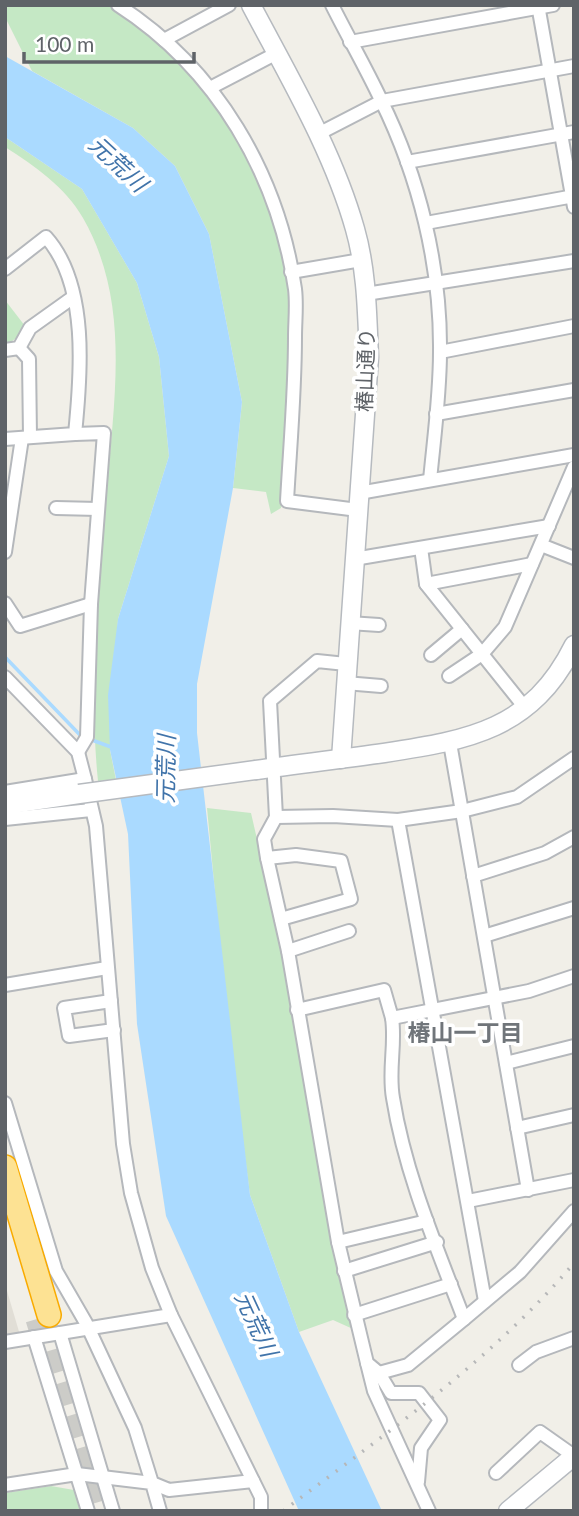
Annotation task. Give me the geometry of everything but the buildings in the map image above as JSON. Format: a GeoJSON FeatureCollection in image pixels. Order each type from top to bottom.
{"type":"FeatureCollection","features":[{"type":"Feature","properties":{"kind":"highway"},"geometry":{"type":"LineString","coordinates":[[5,1167],[45,1326]]}},
{"type":"Feature","properties":{"kind":"highway"},"geometry":{"type":"LineString","coordinates":[[5,1217],[45,1326]]}},
{"type":"Feature","properties":{"kind":"street"},"geometry":{"type":"LineString","coordinates":[[118,5],[164,40],[210,88],[249,146],[275,203],[295,291],[295,356],[287,501],[359,502],[430,480],[574,455]]}},
{"type":"Feature","properties":{"kind":"street"},"geometry":{"type":"LineString","coordinates":[[164,40],[229,5]]}},
{"type":"Feature","properties":{"kind":"street","name":"椿山通り"},"geometry":{"type":"LineString","coordinates":[[251,5],[340,185],[355,230],[366,294],[369,357],[341,759]]}},
{"type":"Feature","properties":{"kind":"street"},"geometry":{"type":"LineString","coordinates":[[332,5],[382,101],[407,162],[426,223],[435,285],[440,352],[430,480]]}},
{"type":"Feature","properties":{"kind":"street"},"geometry":{"type":"LineString","coordinates":[[350,42],[553,5]]}},
{"type":"Feature","properties":{"kind":"street"},"geometry":{"type":"LineString","coordinates":[[426,223],[573,200],[567,133],[549,70],[538,7]]}},
{"type":"Feature","properties":{"kind":"street"},"geometry":{"type":"LineString","coordinates":[[210,88],[276,53]]}},
{"type":"Feature","properties":{"kind":"street"},"geometry":{"type":"LineString","coordinates":[[317,134],[382,101],[574,66]]}},
{"type":"Feature","properties":{"kind":"street"},"geometry":{"type":"LineString","coordinates":[[407,162],[567,133]]}},
{"type":"Feature","properties":{"kind":"street"},"geometry":{"type":"LineString","coordinates":[[5,269],[46,237],[56,248],[79,330],[81,373],[75,434]]}},
{"type":"Feature","properties":{"kind":"street"},"geometry":{"type":"LineString","coordinates":[[291,272],[361,260]]}},
{"type":"Feature","properties":{"kind":"street"},"geometry":{"type":"LineString","coordinates":[[366,294],[574,261]]}},
{"type":"Feature","properties":{"kind":"street"},"geometry":{"type":"LineString","coordinates":[[19,348],[30,328],[72,298]]}},
{"type":"Feature","properties":{"kind":"street"},"geometry":{"type":"LineString","coordinates":[[440,352],[574,326]]}},
{"type":"Feature","properties":{"kind":"street"},"geometry":{"type":"LineString","coordinates":[[5,350],[19,348]]}},
{"type":"Feature","properties":{"kind":"street"},"geometry":{"type":"LineString","coordinates":[[5,552],[26,437],[29,359],[19,348]]}},
{"type":"Feature","properties":{"kind":"street"},"geometry":{"type":"LineString","coordinates":[[436,414],[574,390]]}},
{"type":"Feature","properties":{"kind":"street"},"geometry":{"type":"LineString","coordinates":[[5,439],[104,433],[91,604],[87,737],[78,752],[82,787],[96,826],[123,1144],[131,1193],[152,1268],[171,1315],[261,1497],[261,1511]]}},
{"type":"Feature","properties":{"kind":"street"},"geometry":{"type":"LineString","coordinates":[[449,676],[482,654],[505,626],[574,467]]}},
{"type":"Feature","properties":{"kind":"street"},"geometry":{"type":"LineString","coordinates":[[55,508],[98,509]]}},
{"type":"Feature","properties":{"kind":"street"},"geometry":{"type":"LineString","coordinates":[[354,559],[549,526]]}},
{"type":"Feature","properties":{"kind":"street"},"geometry":{"type":"LineString","coordinates":[[541,545],[574,558]]}},
{"type":"Feature","properties":{"kind":"street"},"geometry":{"type":"LineString","coordinates":[[421,548],[426,584],[526,709]]}},
{"type":"Feature","properties":{"kind":"street"},"geometry":{"type":"LineString","coordinates":[[426,584],[532,564]]}},
{"type":"Feature","properties":{"kind":"street"},"geometry":{"type":"LineString","coordinates":[[5,603],[20,626],[91,604]]}},
{"type":"Feature","properties":{"kind":"street"},"geometry":{"type":"LineString","coordinates":[[349,623],[379,625]]}},
{"type":"Feature","properties":{"kind":"street"},"geometry":{"type":"LineString","coordinates":[[431,656],[462,629]]}},
{"type":"Feature","properties":{"kind":"street"},"geometry":{"type":"LineString","coordinates":[[5,792],[256,771],[450,743],[488,731],[526,709],[551,682],[574,645]]}},
{"type":"Feature","properties":{"kind":"street"},"geometry":{"type":"LineString","coordinates":[[346,664],[317,661],[271,701],[276,817],[264,839],[288,951],[338,1242],[366,1363],[379,1403],[405,1462],[418,1482],[429,1511]]}},
{"type":"Feature","properties":{"kind":"street"},"geometry":{"type":"LineString","coordinates":[[5,677],[78,752]]}},
{"type":"Feature","properties":{"kind":"street"},"geometry":{"type":"LineString","coordinates":[[345,683],[381,686]]}},
{"type":"Feature","properties":{"kind":"street"},"geometry":{"type":"LineString","coordinates":[[450,743],[528,1190]]}},
{"type":"Feature","properties":{"kind":"street"},"geometry":{"type":"LineString","coordinates":[[276,817],[333,816],[398,820],[462,811],[517,797],[572,764]]}},
{"type":"Feature","properties":{"kind":"street"},"geometry":{"type":"LineString","coordinates":[[5,805],[82,787]]}},
{"type":"Feature","properties":{"kind":"street"},"geometry":{"type":"LineString","coordinates":[[5,819],[91,810]]}},
{"type":"Feature","properties":{"kind":"street"},"geometry":{"type":"LineString","coordinates":[[398,820],[485,1301]]}},
{"type":"Feature","properties":{"kind":"street"},"geometry":{"type":"LineString","coordinates":[[473,876],[545,853],[574,837]]}},
{"type":"Feature","properties":{"kind":"street"},"geometry":{"type":"LineString","coordinates":[[267,858],[296,855],[341,861],[351,899],[281,919]]}},
{"type":"Feature","properties":{"kind":"street"},"geometry":{"type":"LineString","coordinates":[[484,936],[539,922],[574,908]]}},
{"type":"Feature","properties":{"kind":"street"},"geometry":{"type":"LineString","coordinates":[[288,951],[349,931]]}},
{"type":"Feature","properties":{"kind":"street"},"geometry":{"type":"LineString","coordinates":[[5,985],[107,968]]}},
{"type":"Feature","properties":{"kind":"street"},"geometry":{"type":"LineString","coordinates":[[392,1018],[495,999],[574,976]]}},
{"type":"Feature","properties":{"kind":"street"},"geometry":{"type":"LineString","coordinates":[[297,1010],[384,990],[394,1033],[389,1066],[393,1100],[427,1221],[464,1320]]}},
{"type":"Feature","properties":{"kind":"street"},"geometry":{"type":"LineString","coordinates":[[111,1001],[64,1008],[69,1037],[114,1030]]}},
{"type":"Feature","properties":{"kind":"street"},"geometry":{"type":"LineString","coordinates":[[506,1063],[574,1046]]}},
{"type":"Feature","properties":{"kind":"street"},"geometry":{"type":"LineString","coordinates":[[5,1103],[56,1271],[89,1329],[135,1428],[160,1511]]}},
{"type":"Feature","properties":{"kind":"street"},"geometry":{"type":"LineString","coordinates":[[517,1128],[574,1115]]}},
{"type":"Feature","properties":{"kind":"street"},"geometry":{"type":"LineString","coordinates":[[468,1201],[574,1180]]}},
{"type":"Feature","properties":{"kind":"street"},"geometry":{"type":"LineString","coordinates":[[379,1373],[408,1365],[464,1320],[520,1272],[574,1211]]}},
{"type":"Feature","properties":{"kind":"street"},"geometry":{"type":"LineString","coordinates":[[338,1242],[427,1221]]}},
{"type":"Feature","properties":{"kind":"street"},"geometry":{"type":"LineString","coordinates":[[344,1272],[437,1242]]}},
{"type":"Feature","properties":{"kind":"street"},"geometry":{"type":"LineString","coordinates":[[355,1315],[451,1284]]}},
{"type":"Feature","properties":{"kind":"street"},"geometry":{"type":"LineString","coordinates":[[5,1342],[45,1326],[89,1329],[171,1315]]}},
{"type":"Feature","properties":{"kind":"street"},"geometry":{"type":"LineString","coordinates":[[45,1326],[77,1474],[88,1511]]}},
{"type":"Feature","properties":{"kind":"street"},"geometry":{"type":"LineString","coordinates":[[45,1326],[113,1511]]}},
{"type":"Feature","properties":{"kind":"street"},"geometry":{"type":"LineString","coordinates":[[519,1365],[536,1352],[574,1338]]}},
{"type":"Feature","properties":{"kind":"street"},"geometry":{"type":"LineString","coordinates":[[366,1363],[379,1373],[391,1393],[419,1393],[440,1420],[421,1448],[418,1482]]}},
{"type":"Feature","properties":{"kind":"street"},"geometry":{"type":"LineString","coordinates":[[496,1473],[540,1432],[574,1456],[512,1510]]}},
{"type":"Feature","properties":{"kind":"street"},"geometry":{"type":"LineString","coordinates":[[5,1485],[77,1474],[152,1483],[169,1490],[253,1481]]}},
{"type":"Feature","properties":{"kind":"shaded area"},"geometry":{"type":"Polygon","coordinates":[[[5,1284],[20,1335],[5,1337],[5,1284]]]}},
{"type":"Feature","properties":{"kind":"green space"},"geometry":{"type":"Polygon","coordinates":[[[91,3],[111,6],[125,14],[154,36],[194,78],[249,159],[268,200],[280,243],[290,330],[288,419],[281,508],[271,514],[266,492],[233,488],[242,402],[209,234],[175,166],[133,128],[32,71],[5,17],[5,5],[91,3]]]}},
{"type":"Feature","properties":{"kind":"green space"},"geometry":{"type":"Polygon","coordinates":[[[5,137],[82,189],[137,283],[159,357],[169,456],[118,619],[110,750],[116,780],[98,781],[94,708],[98,598],[115,385],[114,317],[98,250],[83,218],[68,197],[48,178],[5,147],[5,137]]]}},
{"type":"Feature","properties":{"kind":"green space"},"geometry":{"type":"Polygon","coordinates":[[[5,300],[25,326],[22,334],[5,346],[5,300]]]}},
{"type":"Feature","properties":{"kind":"green space"},"geometry":{"type":"Polygon","coordinates":[[[207,808],[251,813],[286,966],[314,1143],[353,1329],[333,1320],[299,1332],[250,1195],[227,1019],[207,808]]]}},
{"type":"Feature","properties":{"kind":"green space"},"geometry":{"type":"Polygon","coordinates":[[[51,1486],[74,1490],[80,1511],[5,1511],[5,1493],[51,1486]]]}},
{"type":"Feature","properties":{"kind":"water","name":"元荒川"},"geometry":{"type":"Polygon","coordinates":[[[5,56],[133,128],[175,166],[209,234],[242,402],[233,488],[197,684],[197,733],[250,1195],[299,1332],[382,1511],[299,1511],[166,1216],[137,1024],[128,834],[110,750],[108,695],[118,619],[169,456],[159,357],[137,283],[82,189],[5,137],[5,56]]]}},
{"type":"Feature","properties":{"kind":"waterway"},"geometry":{"type":"LineString","coordinates":[[5,657],[81,736],[111,747]]}},
{"type":"Feature","properties":{"kind":"tunnel"},"geometry":{"type":"LineString","coordinates":[[37,1319],[95,1511]]}},
{"type":"Feature","properties":{"kind":"railway"},"geometry":{"type":"LineString","coordinates":[[283,1511],[436,1395],[508,1332],[574,1263]]}},
{"type":"Feature","properties":{"kind":"district","name":"椿山一丁目"},"geometry":{"type":"Point","coordinates":[465,1033]}}]}
